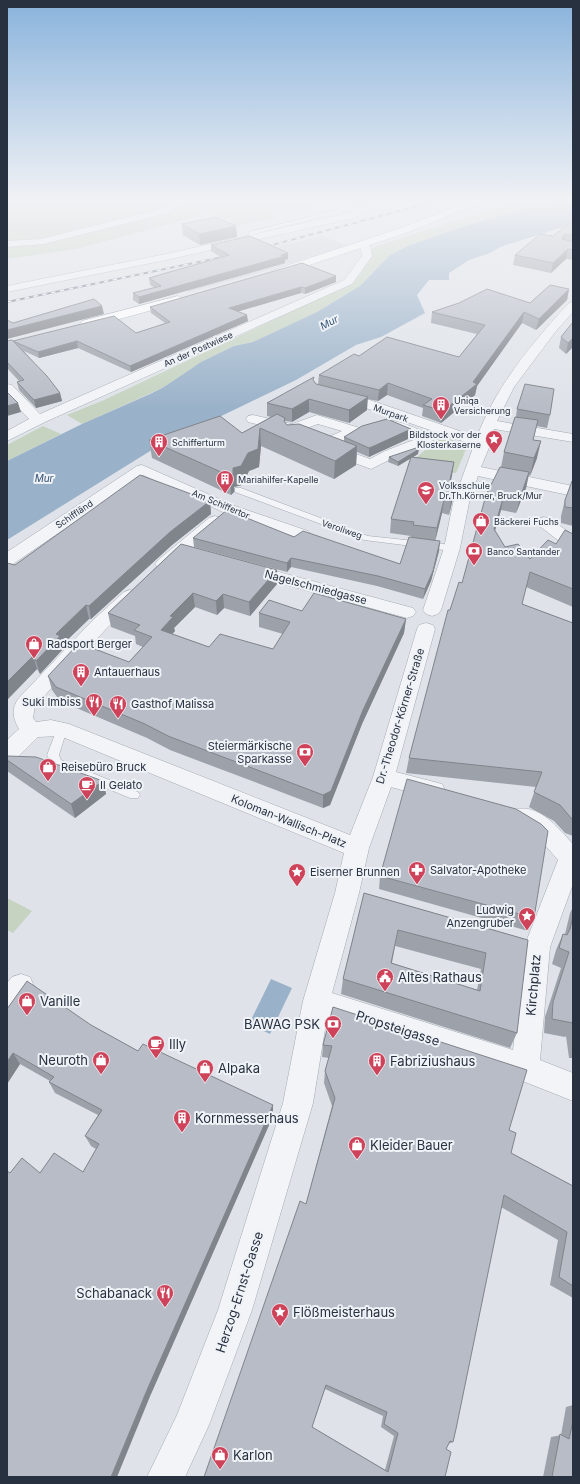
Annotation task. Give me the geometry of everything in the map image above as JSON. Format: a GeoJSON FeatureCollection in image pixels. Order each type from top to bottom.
{"type":"FeatureCollection","features":[{"type":"Feature","properties":{"kind":"main road"},"geometry":{"type":"LineString","coordinates":[[264,276],[285,269]]}},
{"type":"Feature","properties":{"kind":"main road"},"geometry":{"type":"LineString","coordinates":[[73,327],[187,297]]}},
{"type":"Feature","properties":{"kind":"street"},"geometry":{"type":"LineString","coordinates":[[7,289],[102,269]]}},
{"type":"Feature","properties":{"kind":"street","name":"An der Postwiese"},"geometry":{"type":"LineString","coordinates":[[7,437],[40,419],[348,282],[357,269]]}},
{"type":"Feature","properties":{"kind":"street","name":"Dr.-Theodor-Körner-Straße"},"geometry":{"type":"LineString","coordinates":[[357,848],[366,820],[384,777],[429,620],[452,548],[461,503],[472,470],[484,443],[489,424],[508,386],[552,328],[573,305]]}},
{"type":"Feature","properties":{"kind":"street"},"geometry":{"type":"LineString","coordinates":[[7,388],[19,410],[40,419]]}},
{"type":"Feature","properties":{"kind":"street","name":"Murpark"},"geometry":{"type":"LineString","coordinates":[[328,393],[362,402],[434,435]]}},
{"type":"Feature","properties":{"kind":"street"},"geometry":{"type":"LineString","coordinates":[[254,419],[293,429],[317,418],[355,431]]}},
{"type":"Feature","properties":{"kind":"street","name":"Murpark"},"geometry":{"type":"LineString","coordinates":[[323,445],[355,431],[387,423],[434,435],[484,443]]}},
{"type":"Feature","properties":{"kind":"street"},"geometry":{"type":"LineString","coordinates":[[489,424],[540,436],[573,438]]}},
{"type":"Feature","properties":{"kind":"street"},"geometry":{"type":"LineString","coordinates":[[292,439],[300,438],[323,445],[371,465],[390,454],[413,447],[434,435]]}},
{"type":"Feature","properties":{"kind":"street","name":"Am Schiffertor"},"geometry":{"type":"LineString","coordinates":[[142,469],[229,509],[302,534]]}},
{"type":"Feature","properties":{"kind":"street","name":"Schiffländ"},"geometry":{"type":"LineString","coordinates":[[7,560],[142,469]]}},
{"type":"Feature","properties":{"kind":"street"},"geometry":{"type":"LineString","coordinates":[[472,470],[573,491]]}},
{"type":"Feature","properties":{"kind":"street"},"geometry":{"type":"LineString","coordinates":[[7,754],[30,730],[22,718],[25,704],[99,625],[179,550],[229,509]]}},
{"type":"Feature","properties":{"kind":"street"},"geometry":{"type":"LineString","coordinates":[[544,522],[573,543]]}},
{"type":"Feature","properties":{"kind":"street"},"geometry":{"type":"LineString","coordinates":[[179,550],[202,556]]}},
{"type":"Feature","properties":{"kind":"street","name":"Nagelschmiedgasse"},"geometry":{"type":"LineString","coordinates":[[232,564],[407,612],[404,617],[408,624],[418,629],[429,620]]}},
{"type":"Feature","properties":{"kind":"street","name":"Koloman-Wallisch-Platz"},"geometry":{"type":"LineString","coordinates":[[30,730],[42,727],[62,729],[357,848],[359,896],[316,1001],[298,1103]]}},
{"type":"Feature","properties":{"kind":"street"},"geometry":{"type":"LineString","coordinates":[[384,777],[452,796]]}},
{"type":"Feature","properties":{"kind":"street"},"geometry":{"type":"LineString","coordinates":[[504,810],[519,814],[545,829],[572,858]]}},
{"type":"Feature","properties":{"kind":"street","name":"Kirchplatz"},"geometry":{"type":"LineString","coordinates":[[525,1068],[526,944],[572,858]]}},
{"type":"Feature","properties":{"kind":"street","name":"Propsteigasse"},"geometry":{"type":"LineString","coordinates":[[316,1001],[525,1068]]}},
{"type":"Feature","properties":{"kind":"street"},"geometry":{"type":"LineString","coordinates":[[525,1068],[573,1087]]}},
{"type":"Feature","properties":{"kind":"street","name":"Herzog-Ernst-Gasse"},"geometry":{"type":"LineString","coordinates":[[166,1477],[191,1425],[235,1310],[298,1103]]}},
{"type":"Feature","properties":{"kind":"lane","name":"Veroliweg"},"geometry":{"type":"LineString","coordinates":[[238,490],[256,498],[367,538],[452,548]]}},
{"type":"Feature","properties":{"kind":"lane"},"geometry":{"type":"LineString","coordinates":[[62,729],[53,755],[57,763],[134,795]]}},
{"type":"Feature","properties":{"kind":"shaded area"},"geometry":{"type":"Polygon","coordinates":[[[176,269],[271,269],[188,292],[160,273],[176,269]]]}},
{"type":"Feature","properties":{"kind":"green space"},"geometry":{"type":"Polygon","coordinates":[[[363,269],[376,269],[360,286],[317,312],[253,342],[234,346],[201,362],[164,387],[82,424],[67,415],[104,400],[349,284],[360,275],[363,269]]]}},
{"type":"Feature","properties":{"kind":"green space"},"geometry":{"type":"Polygon","coordinates":[[[43,426],[61,434],[7,461],[7,445],[43,426]]]}},
{"type":"Feature","properties":{"kind":"green space"},"geometry":{"type":"Polygon","coordinates":[[[442,435],[467,447],[456,473],[407,466],[442,435]]]}},
{"type":"Feature","properties":{"kind":"green space"},"geometry":{"type":"Polygon","coordinates":[[[7,898],[32,911],[13,933],[7,930],[7,898]]]}},
{"type":"Feature","properties":{"kind":"water","name":"Mur"},"geometry":{"type":"Polygon","coordinates":[[[376,269],[455,269],[449,273],[449,280],[429,280],[417,295],[425,313],[381,337],[356,345],[296,380],[155,448],[7,540],[7,461],[82,424],[164,387],[201,362],[234,346],[253,342],[317,312],[360,286],[376,269]]]}},
{"type":"Feature","properties":{"kind":"water"},"geometry":{"type":"Polygon","coordinates":[[[271,979],[292,988],[270,1034],[249,1024],[271,979]]]}},
{"type":"Feature","properties":{"kind":"building"},"geometry":{"type":"Polygon","coordinates":[[[179,269],[238,269],[139,297],[133,293],[161,286],[149,278],[179,269]]]}},
{"type":"Feature","properties":{"kind":"building"},"geometry":{"type":"Polygon","coordinates":[[[280,269],[318,269],[336,276],[305,288],[301,287],[229,308],[247,315],[130,366],[77,341],[38,352],[13,341],[114,316],[136,333],[170,322],[150,307],[280,269]]]}},
{"type":"Feature","properties":{"kind":"building"},"geometry":{"type":"Polygon","coordinates":[[[550,285],[569,289],[539,319],[524,312],[473,382],[477,384],[443,411],[423,405],[432,399],[388,383],[379,390],[319,375],[354,354],[359,356],[387,337],[459,357],[485,325],[432,312],[459,303],[487,289],[530,303],[550,285]]]}},
{"type":"Feature","properties":{"kind":"building"},"geometry":{"type":"Polygon","coordinates":[[[94,299],[102,306],[7,330],[7,320],[13,323],[94,299]]]}},
{"type":"Feature","properties":{"kind":"building"},"geometry":{"type":"Polygon","coordinates":[[[573,322],[573,338],[568,343],[561,337],[573,322]]]}},
{"type":"Feature","properties":{"kind":"building"},"geometry":{"type":"Polygon","coordinates":[[[12,340],[47,376],[60,393],[34,400],[17,382],[24,380],[7,362],[7,341],[12,340]]]}},
{"type":"Feature","properties":{"kind":"building"},"geometry":{"type":"Polygon","coordinates":[[[314,377],[313,380],[316,384],[368,397],[349,410],[309,399],[292,409],[267,403],[314,377]]]}},
{"type":"Feature","properties":{"kind":"building"},"geometry":{"type":"Polygon","coordinates":[[[525,384],[554,389],[550,415],[517,409],[525,384]]]}},
{"type":"Feature","properties":{"kind":"building"},"geometry":{"type":"Polygon","coordinates":[[[7,392],[18,403],[7,406],[7,392]]]}},
{"type":"Feature","properties":{"kind":"building"},"geometry":{"type":"Polygon","coordinates":[[[277,414],[285,418],[284,421],[287,425],[299,424],[357,446],[335,461],[260,428],[258,449],[248,453],[241,466],[233,468],[233,474],[230,476],[149,440],[220,416],[242,433],[277,414]]]}},
{"type":"Feature","properties":{"kind":"building"},"geometry":{"type":"Polygon","coordinates":[[[515,417],[538,420],[533,440],[541,441],[534,458],[504,452],[515,417]]]}},
{"type":"Feature","properties":{"kind":"building"},"geometry":{"type":"Polygon","coordinates":[[[387,419],[411,429],[369,448],[344,437],[362,426],[387,419]]]}},
{"type":"Feature","properties":{"kind":"building"},"geometry":{"type":"Polygon","coordinates":[[[416,448],[419,449],[398,462],[389,457],[416,448]]]}},
{"type":"Feature","properties":{"kind":"building","name":"Volksschule Dr.Th.Körner, Bruck/Mur"},"geometry":{"type":"Polygon","coordinates":[[[411,457],[454,462],[449,484],[455,485],[451,501],[444,500],[437,528],[413,525],[414,522],[391,519],[411,457]]]}},
{"type":"Feature","properties":{"kind":"building"},"geometry":{"type":"Polygon","coordinates":[[[500,467],[529,472],[520,498],[504,495],[494,529],[505,547],[518,544],[530,559],[548,540],[556,544],[565,530],[573,534],[573,589],[530,572],[522,604],[573,623],[573,819],[560,805],[534,792],[542,772],[409,758],[448,610],[450,610],[459,582],[462,583],[486,495],[500,467]]]}},
{"type":"Feature","properties":{"kind":"building"},"geometry":{"type":"Polygon","coordinates":[[[140,475],[210,501],[170,532],[89,606],[86,605],[56,634],[60,636],[36,661],[33,656],[7,682],[7,563],[15,565],[140,475]]]}},
{"type":"Feature","properties":{"kind":"building"},"geometry":{"type":"Polygon","coordinates":[[[573,480],[573,508],[565,507],[565,500],[573,480]]]}},
{"type":"Feature","properties":{"kind":"building"},"geometry":{"type":"Polygon","coordinates":[[[227,510],[294,537],[303,531],[400,564],[409,537],[440,541],[433,571],[425,589],[378,576],[291,558],[287,563],[193,538],[227,510]]]}},
{"type":"Feature","properties":{"kind":"building"},"geometry":{"type":"Polygon","coordinates":[[[181,544],[277,570],[249,602],[223,594],[216,601],[193,593],[170,616],[173,617],[161,630],[209,647],[220,634],[273,649],[290,622],[259,613],[269,600],[302,611],[314,593],[406,619],[363,710],[331,791],[323,795],[168,736],[145,724],[56,687],[48,676],[79,643],[129,662],[152,637],[134,630],[140,625],[108,613],[181,544]]]}},
{"type":"Feature","properties":{"kind":"building"},"geometry":{"type":"Polygon","coordinates":[[[7,756],[36,757],[103,781],[71,804],[7,760],[7,756]]]}},
{"type":"Feature","properties":{"kind":"building"},"geometry":{"type":"Polygon","coordinates":[[[407,779],[516,809],[541,824],[548,831],[534,918],[380,876],[407,779]]]}},
{"type":"Feature","properties":{"kind":"building"},"geometry":{"type":"Polygon","coordinates":[[[364,893],[528,940],[517,1033],[343,979],[364,893]],[[398,930],[391,963],[480,991],[486,953],[398,930]]]}},
{"type":"Feature","properties":{"kind":"building"},"geometry":{"type":"Polygon","coordinates":[[[573,916],[573,1023],[552,1019],[553,1002],[569,952],[559,948],[563,934],[567,935],[570,929],[573,916]]]}},
{"type":"Feature","properties":{"kind":"building"},"geometry":{"type":"Polygon","coordinates":[[[27,981],[91,1025],[138,1051],[143,1044],[273,1105],[147,1390],[111,1477],[7,1477],[7,1171],[10,1173],[22,1158],[40,1173],[54,1153],[83,1172],[99,1144],[85,1136],[102,1110],[49,1082],[54,1077],[13,1053],[7,1062],[7,1009],[27,981]]]}},
{"type":"Feature","properties":{"kind":"building"},"geometry":{"type":"Polygon","coordinates":[[[333,1007],[527,1070],[509,1130],[516,1133],[511,1153],[573,1186],[573,1286],[559,1277],[567,1232],[504,1195],[456,1429],[453,1442],[450,1441],[446,1449],[451,1452],[445,1477],[204,1477],[300,1201],[306,1204],[335,1098],[325,1071],[332,1046],[323,1045],[333,1007]],[[326,1385],[312,1427],[388,1472],[398,1433],[384,1424],[387,1412],[326,1385]]]}},
{"type":"Feature","properties":{"kind":"building"},"geometry":{"type":"Polygon","coordinates":[[[573,1421],[573,1477],[552,1477],[560,1434],[569,1439],[573,1421]]]}},
{"type":"Feature","properties":{"kind":"railway"},"geometry":{"type":"LineString","coordinates":[[7,302],[164,269]]}},
{"type":"Feature","properties":{"kind":"place","name":"Uniqa Versicherung"},"geometry":{"type":"Point","coordinates":[441,420]}},
{"type":"Feature","properties":{"kind":"place","name":"Bildstock vor der Klosterkaserne"},"geometry":{"type":"Point","coordinates":[494,454]}},
{"type":"Feature","properties":{"kind":"place","name":"Schifferturm"},"geometry":{"type":"Point","coordinates":[159,457]}},
{"type":"Feature","properties":{"kind":"place","name":"Mariahilfer-Kapelle"},"geometry":{"type":"Point","coordinates":[225,494]}},
{"type":"Feature","properties":{"kind":"place","name":"Volksschule Dr.Th.Körner, Bruck/Mur"},"geometry":{"type":"Point","coordinates":[426,505]}},
{"type":"Feature","properties":{"kind":"place","name":"Bäckerei Fuchs"},"geometry":{"type":"Point","coordinates":[481,536]}},
{"type":"Feature","properties":{"kind":"place","name":"Banco Santander"},"geometry":{"type":"Point","coordinates":[474,566]}},
{"type":"Feature","properties":{"kind":"place","name":"Radsport Berger"},"geometry":{"type":"Point","coordinates":[34,659]}},
{"type":"Feature","properties":{"kind":"place","name":"Antauerhaus"},"geometry":{"type":"Point","coordinates":[81,687]}},
{"type":"Feature","properties":{"kind":"place","name":"Suki Imbiss"},"geometry":{"type":"Point","coordinates":[94,717]}},
{"type":"Feature","properties":{"kind":"place","name":"Gasthof Malissa"},"geometry":{"type":"Point","coordinates":[118,719]}},
{"type":"Feature","properties":{"kind":"place","name":"Steiermärkische Sparkasse"},"geometry":{"type":"Point","coordinates":[305,767]}},
{"type":"Feature","properties":{"kind":"place","name":"Reisebüro Bruck"},"geometry":{"type":"Point","coordinates":[48,782]}},
{"type":"Feature","properties":{"kind":"place","name":"Il Gelato"},"geometry":{"type":"Point","coordinates":[87,800]}},
{"type":"Feature","properties":{"kind":"place","name":"Salvator-Apotheke"},"geometry":{"type":"Point","coordinates":[417,885]}},
{"type":"Feature","properties":{"kind":"place","name":"Eiserner Brunnen"},"geometry":{"type":"Point","coordinates":[297,887]}},
{"type":"Feature","properties":{"kind":"place","name":"Ludwig Anzengruber"},"geometry":{"type":"Point","coordinates":[527,931]}},
{"type":"Feature","properties":{"kind":"place","name":"Altes Rathaus"},"geometry":{"type":"Point","coordinates":[385,992]}},
{"type":"Feature","properties":{"kind":"place","name":"Vanille"},"geometry":{"type":"Point","coordinates":[27,1016]}},
{"type":"Feature","properties":{"kind":"place","name":"BAWAG PSK"},"geometry":{"type":"Point","coordinates":[333,1039]}},
{"type":"Feature","properties":{"kind":"place","name":"Illy"},"geometry":{"type":"Point","coordinates":[156,1059]}},
{"type":"Feature","properties":{"kind":"place","name":"Neuroth"},"geometry":{"type":"Point","coordinates":[101,1075]}},
{"type":"Feature","properties":{"kind":"place","name":"Fabriziushaus"},"geometry":{"type":"Point","coordinates":[377,1076]}},
{"type":"Feature","properties":{"kind":"place","name":"Alpaka"},"geometry":{"type":"Point","coordinates":[205,1083]}},
{"type":"Feature","properties":{"kind":"place","name":"Kornmesserhaus"},"geometry":{"type":"Point","coordinates":[182,1133]}},
{"type":"Feature","properties":{"kind":"place","name":"Kleider Bauer"},"geometry":{"type":"Point","coordinates":[357,1160]}},
{"type":"Feature","properties":{"kind":"place","name":"Schabanack"},"geometry":{"type":"Point","coordinates":[165,1308]}},
{"type":"Feature","properties":{"kind":"place","name":"Flößmeisterhaus"},"geometry":{"type":"Point","coordinates":[280,1327]}},
{"type":"Feature","properties":{"kind":"place","name":"Karlon"},"geometry":{"type":"Point","coordinates":[220,1470]}}]}
